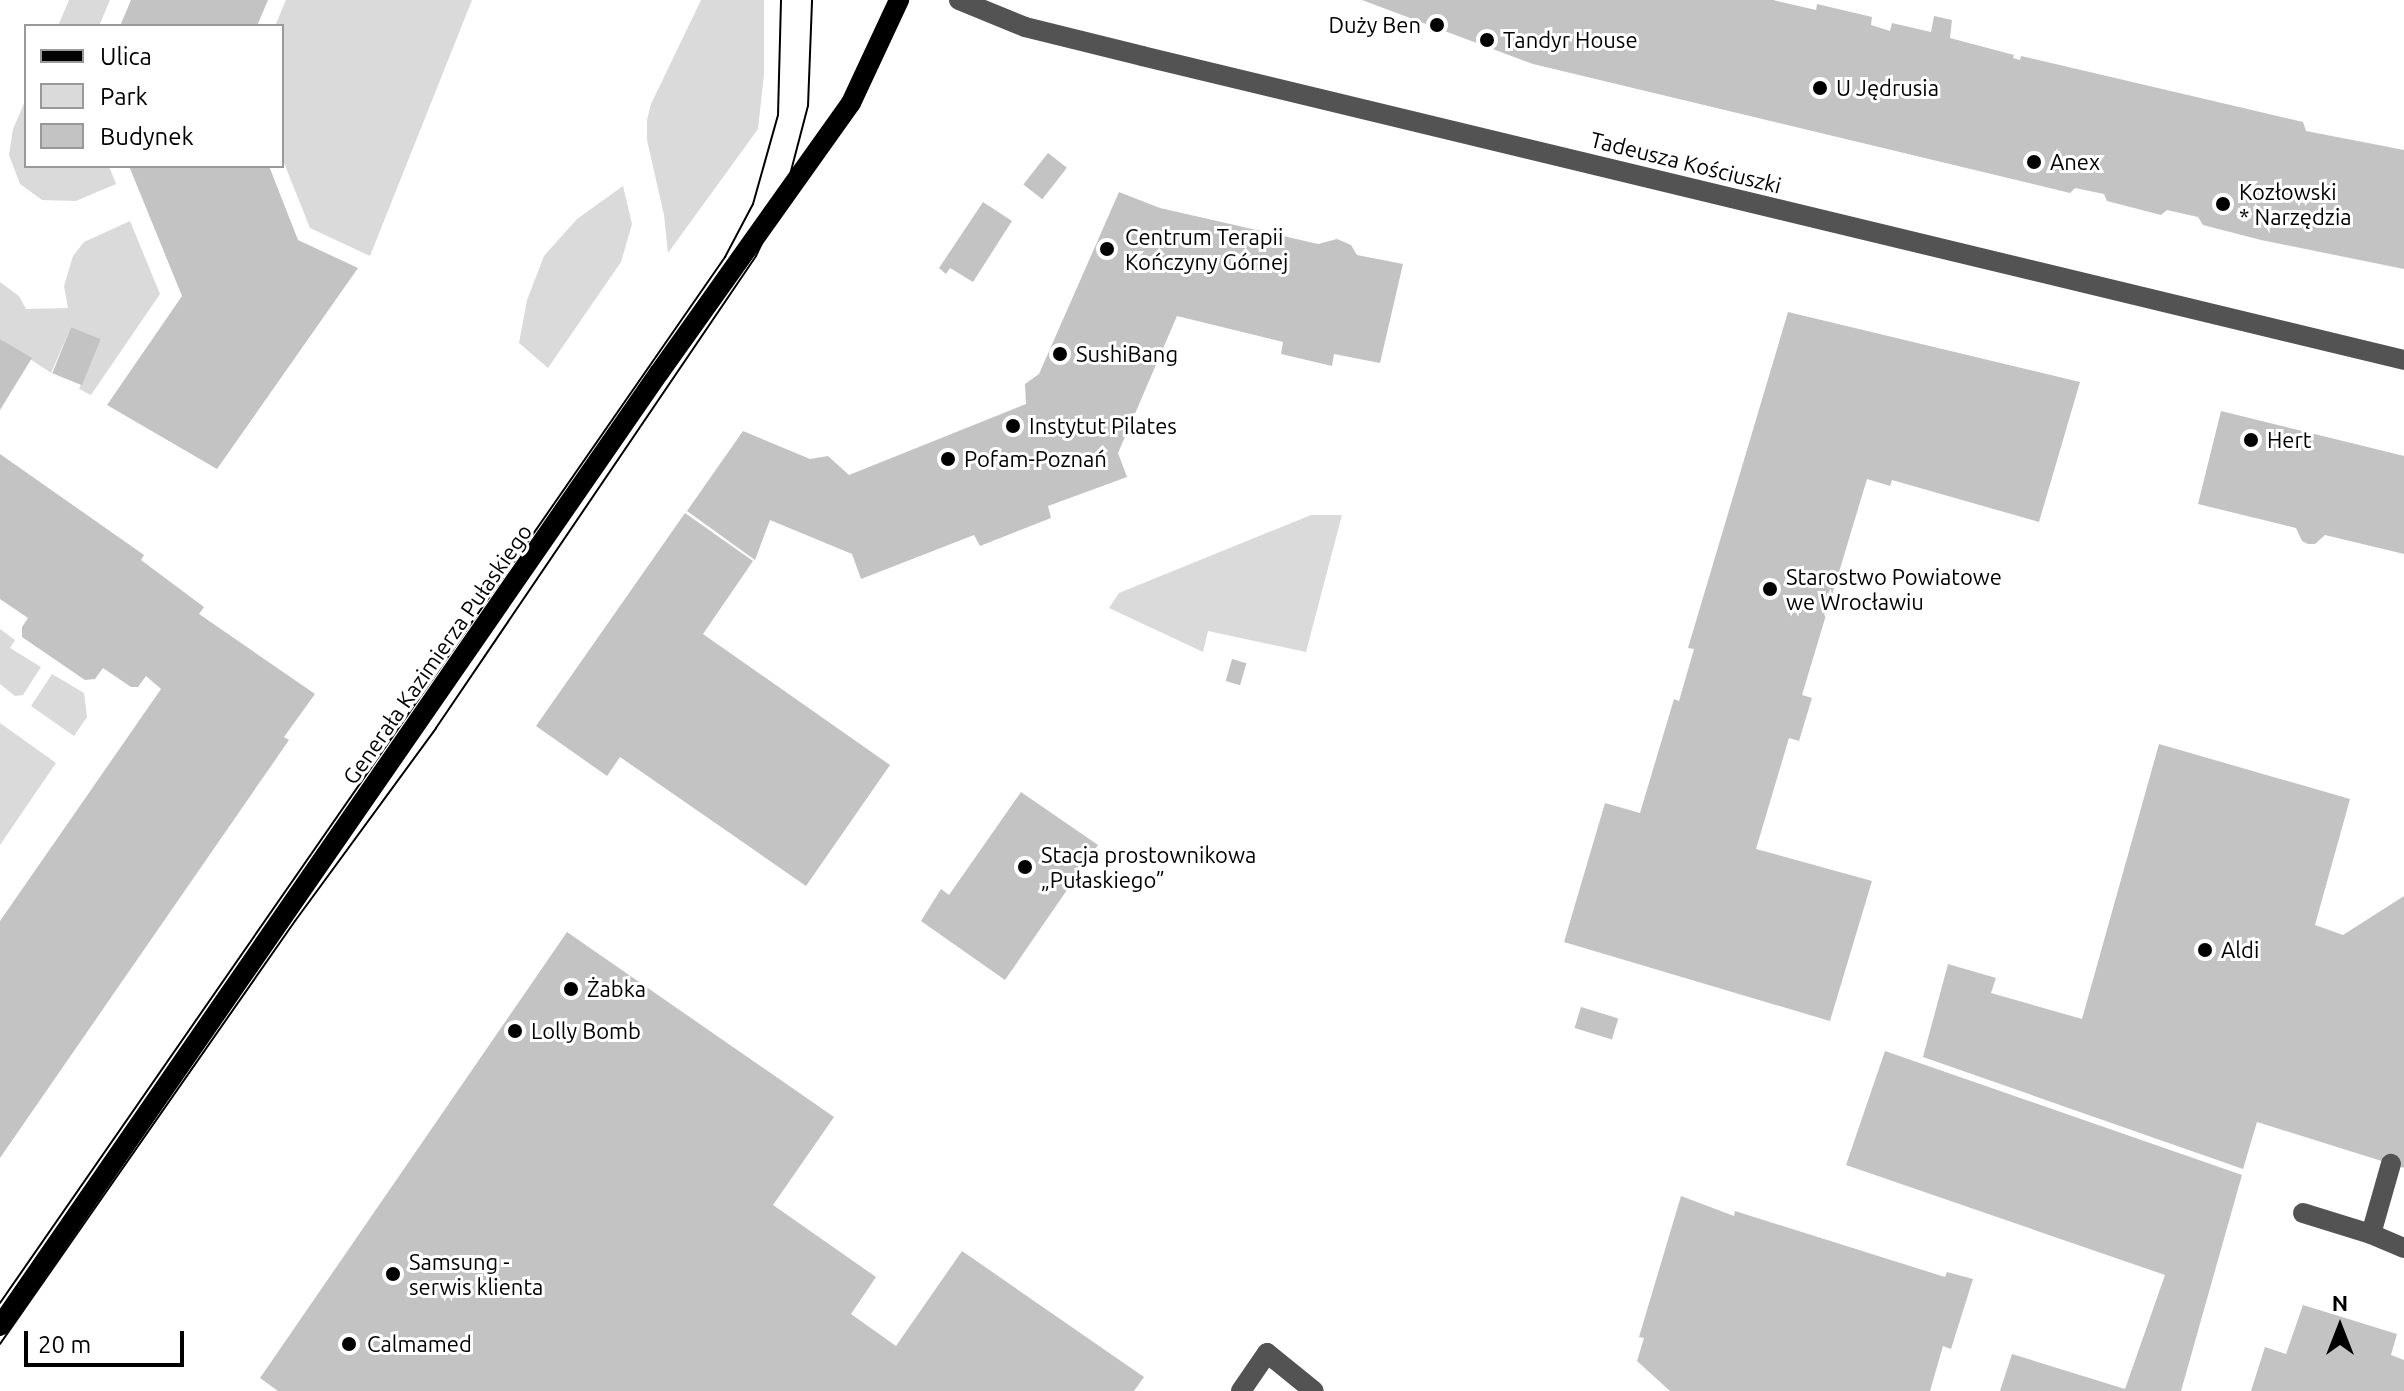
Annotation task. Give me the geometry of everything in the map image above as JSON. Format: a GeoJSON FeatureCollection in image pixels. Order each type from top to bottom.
{"type":"FeatureCollection","features":[{"type":"Feature","properties":{"kind":"main road","name":"Generała Kazimierza Pułaskiego"},"geometry":{"type":"LineString","coordinates":[[0,1326],[641,399],[851,103],[899,0]]}},
{"type":"Feature","properties":{"kind":"street","name":"Tadeusza Kościuszki"},"geometry":{"type":"LineString","coordinates":[[959,0],[1025,27],[2404,360]]}},
{"type":"Feature","properties":{"kind":"street"},"geometry":{"type":"LineString","coordinates":[[2371,1234],[2391,1164]]}},
{"type":"Feature","properties":{"kind":"street"},"geometry":{"type":"LineString","coordinates":[[2303,1213],[2371,1234],[2404,1248]]}},
{"type":"Feature","properties":{"kind":"street"},"geometry":{"type":"LineString","coordinates":[[1241,1391],[1267,1353],[1314,1391]]}},
{"type":"Feature","properties":{"kind":"green space"},"geometry":{"type":"Polygon","coordinates":[[[69,0],[110,0],[100,24],[59,24],[69,0]]]}},
{"type":"Feature","properties":{"kind":"green space"},"geometry":{"type":"Polygon","coordinates":[[[286,0],[472,0],[370,256],[310,228],[284,163],[284,24],[276,24],[286,0]]]}},
{"type":"Feature","properties":{"kind":"green space"},"geometry":{"type":"Polygon","coordinates":[[[701,0],[764,0],[764,74],[758,129],[668,253],[664,215],[647,140],[647,120],[651,104],[701,0]]]}},
{"type":"Feature","properties":{"kind":"green space"},"geometry":{"type":"Polygon","coordinates":[[[24,104],[24,168],[110,168],[116,184],[76,201],[42,200],[20,184],[9,155],[13,129],[24,104]]]}},
{"type":"Feature","properties":{"kind":"green space"},"geometry":{"type":"Polygon","coordinates":[[[623,186],[632,224],[621,262],[548,368],[519,343],[527,300],[544,256],[577,219],[623,186]]]}},
{"type":"Feature","properties":{"kind":"green space"},"geometry":{"type":"Polygon","coordinates":[[[130,221],[160,294],[91,395],[79,389],[100,339],[71,327],[51,373],[0,339],[0,282],[19,296],[26,309],[68,308],[64,286],[73,256],[84,242],[130,221]]]}},
{"type":"Feature","properties":{"kind":"green space"},"geometry":{"type":"Polygon","coordinates":[[[1311,515],[1342,515],[1306,652],[1208,631],[1203,652],[1109,608],[1119,593],[1311,515]]]}},
{"type":"Feature","properties":{"kind":"green space"},"geometry":{"type":"Polygon","coordinates":[[[0,629],[15,640],[10,648],[41,667],[23,695],[15,696],[0,684],[0,629]]]}},
{"type":"Feature","properties":{"kind":"green space"},"geometry":{"type":"Polygon","coordinates":[[[52,674],[84,693],[87,717],[74,736],[31,706],[52,674]]]}},
{"type":"Feature","properties":{"kind":"green space"},"geometry":{"type":"Polygon","coordinates":[[[0,723],[56,763],[0,845],[0,723]]]}},
{"type":"Feature","properties":{"kind":"building"},"geometry":{"type":"Polygon","coordinates":[[[131,0],[268,0],[258,24],[121,24],[131,0]]]}},
{"type":"Feature","properties":{"kind":"building"},"geometry":{"type":"Polygon","coordinates":[[[1362,0],[1773,0],[1816,10],[1817,4],[1872,17],[1871,25],[1890,31],[1892,23],[1931,32],[1934,16],[1952,20],[1950,38],[2014,55],[2013,58],[2020,60],[2021,56],[2303,122],[2306,131],[2404,150],[2404,269],[2261,240],[2203,225],[2198,217],[2167,210],[2161,215],[2107,201],[2104,194],[2075,188],[2070,193],[1533,64],[1362,0]]]}},
{"type":"Feature","properties":{"kind":"building"},"geometry":{"type":"Polygon","coordinates":[[[1048,153],[1067,168],[1042,199],[1023,185],[1048,153]]]}},
{"type":"Feature","properties":{"kind":"building"},"geometry":{"type":"Polygon","coordinates":[[[130,168],[270,168],[298,240],[358,268],[217,469],[107,405],[182,296],[130,168]]]}},
{"type":"Feature","properties":{"kind":"building"},"geometry":{"type":"Polygon","coordinates":[[[1119,192],[1160,208],[1318,244],[1337,239],[1351,245],[1357,255],[1403,264],[1380,363],[1334,354],[1332,366],[1281,354],[1283,342],[1177,316],[1118,453],[1127,477],[1048,506],[1051,518],[980,546],[974,535],[861,579],[852,554],[770,520],[755,560],[687,511],[743,431],[810,459],[828,456],[849,475],[1026,404],[1025,384],[1039,374],[1119,192]]]}},
{"type":"Feature","properties":{"kind":"building"},"geometry":{"type":"Polygon","coordinates":[[[983,202],[1012,221],[973,282],[950,268],[946,274],[939,268],[983,202]]]}},
{"type":"Feature","properties":{"kind":"building","name":"Starostwo Powiatowe we Wrocławiu"},"geometry":{"type":"Polygon","coordinates":[[[1788,312],[2080,382],[2039,522],[1892,480],[1890,486],[1867,479],[1802,695],[1812,698],[1799,741],[1789,738],[1756,849],[1872,881],[1830,1021],[1564,942],[1605,803],[1640,813],[1674,699],[1679,701],[1694,649],[1688,648],[1788,312]]]}},
{"type":"Feature","properties":{"kind":"building"},"geometry":{"type":"Polygon","coordinates":[[[71,327],[101,339],[82,385],[52,373],[71,327]]]}},
{"type":"Feature","properties":{"kind":"building"},"geometry":{"type":"Polygon","coordinates":[[[0,339],[32,358],[0,410],[0,339]]]}},
{"type":"Feature","properties":{"kind":"building"},"geometry":{"type":"Polygon","coordinates":[[[2221,411],[2404,456],[2404,554],[2325,535],[2315,544],[2308,544],[2302,541],[2296,528],[2198,504],[2221,411]]]}},
{"type":"Feature","properties":{"kind":"building"},"geometry":{"type":"Polygon","coordinates":[[[0,454],[144,555],[141,560],[204,607],[199,614],[315,694],[284,737],[289,740],[0,1158],[0,921],[161,689],[146,676],[138,687],[131,687],[103,668],[95,679],[85,680],[22,637],[22,627],[28,618],[0,599],[0,454]]]}},
{"type":"Feature","properties":{"kind":"building"},"geometry":{"type":"Polygon","coordinates":[[[685,513],[753,561],[703,634],[890,765],[806,886],[620,757],[607,776],[536,726],[685,513]]]}},
{"type":"Feature","properties":{"kind":"building"},"geometry":{"type":"Polygon","coordinates":[[[1232,659],[1246,663],[1240,685],[1226,681],[1232,659]]]}},
{"type":"Feature","properties":{"kind":"building","name":"Aldi"},"geometry":{"type":"Polygon","coordinates":[[[2159,744],[2350,799],[2315,925],[2343,935],[2404,896],[2404,1168],[2257,1122],[2243,1169],[1923,1057],[1948,964],[1996,978],[1991,993],[2082,1019],[2159,744]]]}},
{"type":"Feature","properties":{"kind":"building","name":"Stacja prostownikowa „Pułaskiego”"},"geometry":{"type":"Polygon","coordinates":[[[1021,792],[1098,845],[1005,980],[921,921],[941,889],[949,895],[1021,792]]]}},
{"type":"Feature","properties":{"kind":"building"},"geometry":{"type":"Polygon","coordinates":[[[567,932],[834,1117],[773,1205],[876,1277],[851,1314],[896,1346],[962,1251],[1144,1377],[1134,1391],[278,1391],[260,1378],[567,932]]]}},
{"type":"Feature","properties":{"kind":"building"},"geometry":{"type":"Polygon","coordinates":[[[1581,1007],[1618,1018],[1612,1039],[1575,1028],[1581,1007]]]}},
{"type":"Feature","properties":{"kind":"building"},"geometry":{"type":"Polygon","coordinates":[[[1885,1051],[2242,1175],[2181,1391],[2000,1391],[2012,1354],[2125,1389],[2165,1275],[1846,1165],[1885,1051]]]}},
{"type":"Feature","properties":{"kind":"building"},"geometry":{"type":"Polygon","coordinates":[[[1681,1196],[1734,1216],[1735,1211],[1945,1277],[1947,1272],[1973,1279],[1951,1349],[1943,1346],[1930,1391],[1670,1391],[1637,1361],[1644,1338],[1639,1337],[1681,1196]]]}},
{"type":"Feature","properties":{"kind":"building"},"geometry":{"type":"Polygon","coordinates":[[[2303,1305],[2397,1334],[2391,1355],[2404,1360],[2404,1391],[2251,1391],[2265,1347],[2286,1354],[2303,1305]]]}},
{"type":"Feature","properties":{"kind":"tram line"},"geometry":{"type":"LineString","coordinates":[[0,1303],[725,257],[753,204],[778,115],[781,0]]}},
{"type":"Feature","properties":{"kind":"tram line"},"geometry":{"type":"LineString","coordinates":[[0,1344],[295,921],[436,728],[756,256],[785,194],[808,106],[812,0]]}},
{"type":"Feature","properties":{"kind":"place","name":"Duży Ben"},"geometry":{"type":"Point","coordinates":[1437,25]}},
{"type":"Feature","properties":{"kind":"place","name":"Tandyr House"},"geometry":{"type":"Point","coordinates":[1487,40]}},
{"type":"Feature","properties":{"kind":"place","name":"U Jędrusia"},"geometry":{"type":"Point","coordinates":[1820,88]}},
{"type":"Feature","properties":{"kind":"place","name":"Anex"},"geometry":{"type":"Point","coordinates":[2034,162]}},
{"type":"Feature","properties":{"kind":"place","name":"Kozłowski * Narzędzia"},"geometry":{"type":"Point","coordinates":[2223,204]}},
{"type":"Feature","properties":{"kind":"place","name":"Centrum Terapii Kończyny Górnej"},"geometry":{"type":"Point","coordinates":[1107,249]}},
{"type":"Feature","properties":{"kind":"place","name":"SushiBang"},"geometry":{"type":"Point","coordinates":[1060,354]}},
{"type":"Feature","properties":{"kind":"place","name":"Instytut Pilates"},"geometry":{"type":"Point","coordinates":[1013,426]}},
{"type":"Feature","properties":{"kind":"place","name":"Hert"},"geometry":{"type":"Point","coordinates":[2251,440]}},
{"type":"Feature","properties":{"kind":"place","name":"Pofam-Poznań"},"geometry":{"type":"Point","coordinates":[948,459]}},
{"type":"Feature","properties":{"kind":"place","name":"Starostwo Powiatowe we Wrocławiu"},"geometry":{"type":"Point","coordinates":[1770,589]}},
{"type":"Feature","properties":{"kind":"place","name":"Stacja prostownikowa „Pułaskiego”"},"geometry":{"type":"Point","coordinates":[1025,867]}},
{"type":"Feature","properties":{"kind":"place","name":"Aldi"},"geometry":{"type":"Point","coordinates":[2205,950]}},
{"type":"Feature","properties":{"kind":"place","name":"Żabka"},"geometry":{"type":"Point","coordinates":[571,989]}},
{"type":"Feature","properties":{"kind":"place","name":"Lolly Bomb"},"geometry":{"type":"Point","coordinates":[515,1031]}},
{"type":"Feature","properties":{"kind":"place","name":"Samsung - serwis klienta"},"geometry":{"type":"Point","coordinates":[393,1274]}},
{"type":"Feature","properties":{"kind":"place","name":"Calmamed"},"geometry":{"type":"Point","coordinates":[349,1344]}}]}
